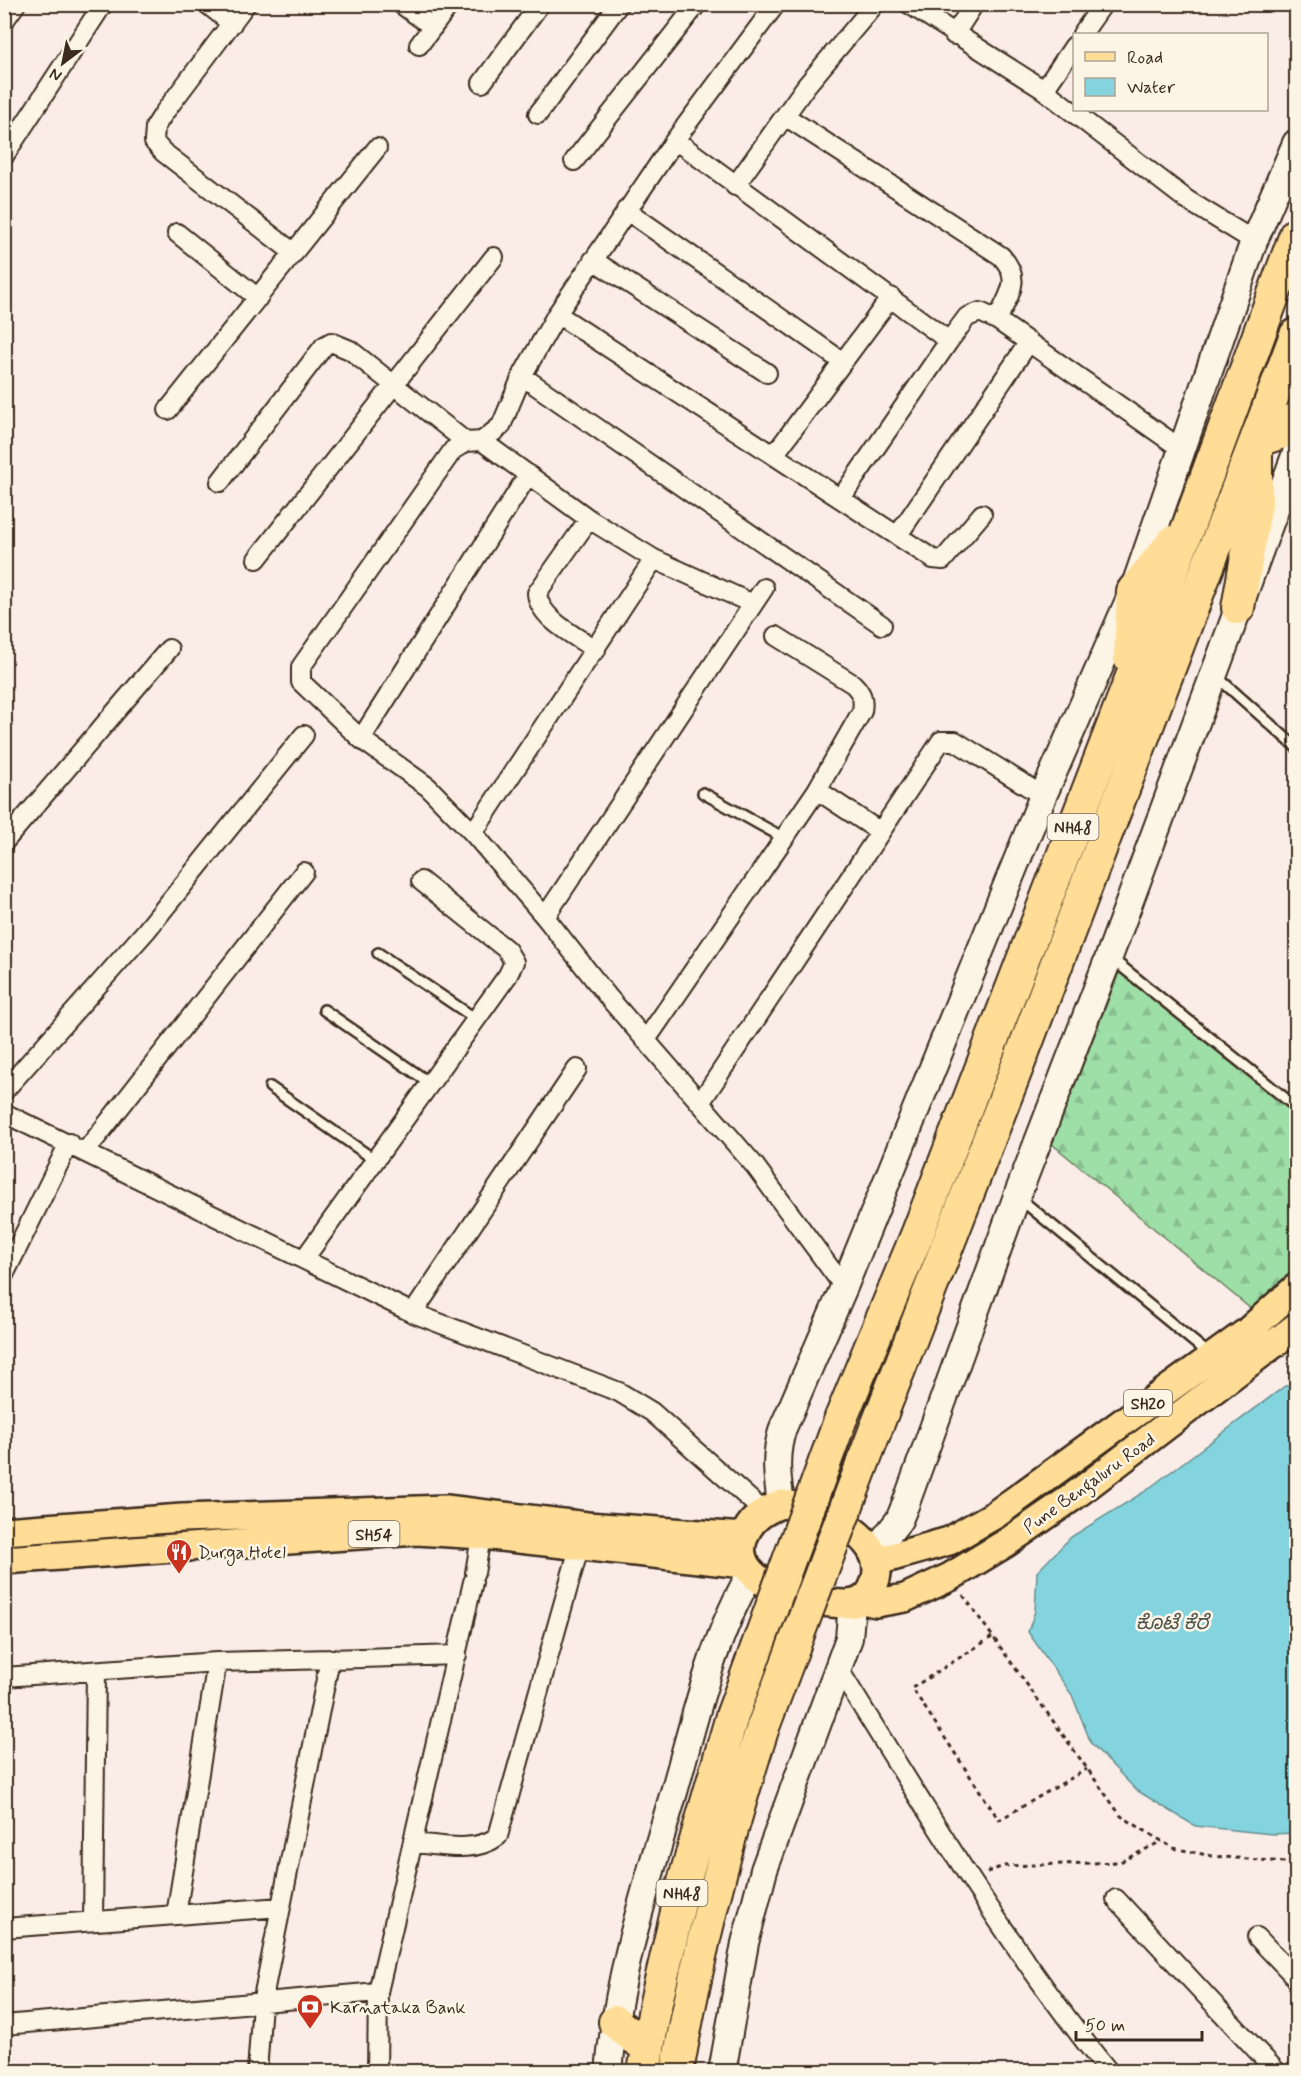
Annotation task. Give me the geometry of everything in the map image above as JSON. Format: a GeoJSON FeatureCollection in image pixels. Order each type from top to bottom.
{"type":"FeatureCollection","features":[{"type":"Feature","properties":{"kind":"highway","name":"NH48"},"geometry":{"type":"LineString","coordinates":[[645,2059],[684,1882],[732,1716],[841,1418],[917,1235],[1129,683],[1296,234]]}},
{"type":"Feature","properties":{"kind":"highway","name":"NH48"},"geometry":{"type":"LineString","coordinates":[[677,2072],[709,1906],[732,1821],[763,1727],[875,1431],[1028,1041],[1296,334]]}},
{"type":"Feature","properties":{"kind":"highway"},"geometry":{"type":"LineString","coordinates":[[1238,608],[1256,504],[1256,441],[1288,430],[1296,419]]}},
{"type":"Feature","properties":{"kind":"highway"},"geometry":{"type":"LineString","coordinates":[[1129,683],[1132,591],[1188,526]]}},
{"type":"Feature","properties":{"kind":"highway"},"geometry":{"type":"LineString","coordinates":[[615,2022],[645,2059]]}},
{"type":"Feature","properties":{"kind":"main road","name":"Pune Bengaluru Road"},"geometry":{"type":"LineString","coordinates":[[876,1556],[927,1549],[967,1532],[1247,1332],[1296,1288]]}},
{"type":"Feature","properties":{"kind":"main road","name":"Pune Bengaluru Road"},"geometry":{"type":"LineString","coordinates":[[857,1602],[876,1603],[905,1598],[950,1577],[1006,1543],[1074,1496],[1296,1327]]}},
{"type":"Feature","properties":{"kind":"main road"},"geometry":{"type":"LineString","coordinates":[[772,1508],[813,1509],[852,1530],[876,1556],[879,1573],[875,1583],[857,1602],[835,1604],[801,1597],[774,1588],[747,1568],[741,1556],[744,1537],[751,1523],[772,1508]]}},
{"type":"Feature","properties":{"kind":"main road","name":"SH54"},"geometry":{"type":"LineString","coordinates":[[4,1531],[182,1518],[329,1524],[417,1532],[483,1524],[599,1527],[744,1537]]}},
{"type":"Feature","properties":{"kind":"main road","name":"SH54"},"geometry":{"type":"LineString","coordinates":[[4,1560],[329,1524]]}},
{"type":"Feature","properties":{"kind":"main road","name":"SH54"},"geometry":{"type":"LineString","coordinates":[[483,1524],[579,1548],[747,1568]]}},
{"type":"Feature","properties":{"kind":"street"},"geometry":{"type":"LineString","coordinates":[[4,21],[16,4]]}},
{"type":"Feature","properties":{"kind":"street"},"geometry":{"type":"LineString","coordinates":[[4,156],[103,4]]}},
{"type":"Feature","properties":{"kind":"street"},"geometry":{"type":"LineString","coordinates":[[207,4],[232,24]]}},
{"type":"Feature","properties":{"kind":"street"},"geometry":{"type":"LineString","coordinates":[[246,4],[164,113],[155,127],[154,142],[163,152],[294,253]]}},
{"type":"Feature","properties":{"kind":"street"},"geometry":{"type":"LineString","coordinates":[[401,4],[433,27]]}},
{"type":"Feature","properties":{"kind":"street"},"geometry":{"type":"LineString","coordinates":[[419,45],[450,4]]}},
{"type":"Feature","properties":{"kind":"street"},"geometry":{"type":"LineString","coordinates":[[482,83],[540,4]]}},
{"type":"Feature","properties":{"kind":"street"},"geometry":{"type":"LineString","coordinates":[[538,114],[619,4]]}},
{"type":"Feature","properties":{"kind":"street"},"geometry":{"type":"LineString","coordinates":[[574,161],[697,4]]}},
{"type":"Feature","properties":{"kind":"street"},"geometry":{"type":"LineString","coordinates":[[776,4],[675,140],[557,314],[522,376],[501,426],[474,442],[453,450],[301,667],[301,682],[361,739],[428,787],[473,833],[755,1166],[844,1287]]}},
{"type":"Feature","properties":{"kind":"street"},"geometry":{"type":"LineString","coordinates":[[735,186],[806,86],[875,4]]}},
{"type":"Feature","properties":{"kind":"street"},"geometry":{"type":"LineString","coordinates":[[909,4],[954,35],[1044,90],[1187,200],[1254,241]]}},
{"type":"Feature","properties":{"kind":"street"},"geometry":{"type":"LineString","coordinates":[[954,35],[974,4]]}},
{"type":"Feature","properties":{"kind":"street"},"geometry":{"type":"LineString","coordinates":[[1083,33],[1103,4]]}},
{"type":"Feature","properties":{"kind":"street"},"geometry":{"type":"LineString","coordinates":[[1044,90],[1073,47]]}},
{"type":"Feature","properties":{"kind":"street"},"geometry":{"type":"LineString","coordinates":[[785,116],[1001,256],[1012,268],[1014,283],[997,320]]}},
{"type":"Feature","properties":{"kind":"street"},"geometry":{"type":"LineString","coordinates":[[675,140],[949,341]]}},
{"type":"Feature","properties":{"kind":"street"},"geometry":{"type":"LineString","coordinates":[[772,1508],[776,1449],[1044,796],[1132,591],[1254,241],[1296,143]]}},
{"type":"Feature","properties":{"kind":"street"},"geometry":{"type":"LineString","coordinates":[[168,410],[377,148]]}},
{"type":"Feature","properties":{"kind":"street"},"geometry":{"type":"LineString","coordinates":[[626,210],[843,362]]}},
{"type":"Feature","properties":{"kind":"street"},"geometry":{"type":"LineString","coordinates":[[177,233],[258,298]]}},
{"type":"Feature","properties":{"kind":"street"},"geometry":{"type":"LineString","coordinates":[[257,559],[494,257]]}},
{"type":"Feature","properties":{"kind":"street"},"geometry":{"type":"LineString","coordinates":[[593,260],[766,373]]}},
{"type":"Feature","properties":{"kind":"street"},"geometry":{"type":"LineString","coordinates":[[774,455],[891,297]]}},
{"type":"Feature","properties":{"kind":"street"},"geometry":{"type":"LineString","coordinates":[[841,498],[949,341],[967,317],[980,312],[997,320],[1180,448]]}},
{"type":"Feature","properties":{"kind":"street"},"geometry":{"type":"LineString","coordinates":[[557,314],[933,559],[943,560],[982,514]]}},
{"type":"Feature","properties":{"kind":"street"},"geometry":{"type":"LineString","coordinates":[[220,482],[324,346],[331,342],[350,350],[393,385],[474,442],[528,475],[589,519],[654,559],[753,604]]}},
{"type":"Feature","properties":{"kind":"street"},"geometry":{"type":"LineString","coordinates":[[898,535],[1029,342]]}},
{"type":"Feature","properties":{"kind":"street"},"geometry":{"type":"LineString","coordinates":[[522,376],[882,625]]}},
{"type":"Feature","properties":{"kind":"street"},"geometry":{"type":"LineString","coordinates":[[876,1556],[899,1520],[1017,1196],[1110,957],[1296,453]]}},
{"type":"Feature","properties":{"kind":"street"},"geometry":{"type":"LineString","coordinates":[[361,739],[528,475]]}},
{"type":"Feature","properties":{"kind":"street"},"geometry":{"type":"LineString","coordinates":[[589,519],[537,593],[538,604],[545,614],[596,650]]}},
{"type":"Feature","properties":{"kind":"street"},"geometry":{"type":"LineString","coordinates":[[473,833],[654,559]]}},
{"type":"Feature","properties":{"kind":"street"},"geometry":{"type":"LineString","coordinates":[[545,917],[764,588]]}},
{"type":"Feature","properties":{"kind":"street"},"geometry":{"type":"LineString","coordinates":[[646,1040],[817,790],[862,711],[864,701],[861,692],[853,684],[776,636]]}},
{"type":"Feature","properties":{"kind":"street"},"geometry":{"type":"LineString","coordinates":[[4,842],[169,649]]}},
{"type":"Feature","properties":{"kind":"street"},"geometry":{"type":"LineString","coordinates":[[4,1091],[146,931],[304,735]]}},
{"type":"Feature","properties":{"kind":"street"},"geometry":{"type":"LineString","coordinates":[[700,1103],[941,741],[956,741],[1044,796]]}},
{"type":"Feature","properties":{"kind":"street"},"geometry":{"type":"LineString","coordinates":[[817,790],[879,831]]}},
{"type":"Feature","properties":{"kind":"street"},"geometry":{"type":"LineString","coordinates":[[4,1275],[77,1148],[304,872]]}},
{"type":"Feature","properties":{"kind":"street"},"geometry":{"type":"LineString","coordinates":[[304,1259],[512,968],[513,956],[421,881]]}},
{"type":"Feature","properties":{"kind":"street"},"geometry":{"type":"LineString","coordinates":[[413,1313],[577,1069]]}},
{"type":"Feature","properties":{"kind":"street"},"geometry":{"type":"LineString","coordinates":[[4,1113],[413,1313],[619,1392],[652,1412],[772,1508]]}},
{"type":"Feature","properties":{"kind":"street"},"geometry":{"type":"LineString","coordinates":[[377,2072],[378,1992],[457,1654],[483,1524]]}},
{"type":"Feature","properties":{"kind":"street"},"geometry":{"type":"LineString","coordinates":[[413,1843],[476,1847],[489,1843],[498,1836],[579,1548]]}},
{"type":"Feature","properties":{"kind":"street"},"geometry":{"type":"LineString","coordinates":[[609,2072],[624,1967],[702,1694],[727,1617],[747,1568]]}},
{"type":"Feature","properties":{"kind":"street"},"geometry":{"type":"LineString","coordinates":[[722,2072],[745,1943],[764,1870],[815,1724],[849,1638],[857,1602]]}},
{"type":"Feature","properties":{"kind":"street"},"geometry":{"type":"LineString","coordinates":[[4,1677],[217,1662],[457,1654]]}},
{"type":"Feature","properties":{"kind":"street"},"geometry":{"type":"LineString","coordinates":[[257,2072],[262,2003],[330,1659]]}},
{"type":"Feature","properties":{"kind":"street"},"geometry":{"type":"LineString","coordinates":[[176,1915],[217,1662]]}},
{"type":"Feature","properties":{"kind":"street"},"geometry":{"type":"LineString","coordinates":[[838,1668],[969,1878],[1062,2014],[1109,2072]]}},
{"type":"Feature","properties":{"kind":"street"},"geometry":{"type":"LineString","coordinates":[[93,1921],[96,1671]]}},
{"type":"Feature","properties":{"kind":"street"},"geometry":{"type":"LineString","coordinates":[[1116,1899],[1277,2072]]}},
{"type":"Feature","properties":{"kind":"street"},"geometry":{"type":"LineString","coordinates":[[4,1928],[281,1907]]}},
{"type":"Feature","properties":{"kind":"street"},"geometry":{"type":"LineString","coordinates":[[1257,1937],[1296,1978]]}},
{"type":"Feature","properties":{"kind":"street"},"geometry":{"type":"LineString","coordinates":[[4,2025],[378,1992]]}},
{"type":"Feature","properties":{"kind":"lane"},"geometry":{"type":"LineString","coordinates":[[1213,674],[1296,747]]}},
{"type":"Feature","properties":{"kind":"lane"},"geometry":{"type":"LineString","coordinates":[[703,794],[784,838]]}},
{"type":"Feature","properties":{"kind":"lane"},"geometry":{"type":"LineString","coordinates":[[378,953],[476,1018]]}},
{"type":"Feature","properties":{"kind":"lane"},"geometry":{"type":"LineString","coordinates":[[1110,957],[1296,1107]]}},
{"type":"Feature","properties":{"kind":"lane"},"geometry":{"type":"LineString","coordinates":[[324,1010],[430,1083]]}},
{"type":"Feature","properties":{"kind":"lane"},"geometry":{"type":"LineString","coordinates":[[270,1087],[375,1160]]}},
{"type":"Feature","properties":{"kind":"lane"},"geometry":{"type":"LineString","coordinates":[[1017,1196],[1212,1356]]}},
{"type":"Feature","properties":{"kind":"path"},"geometry":{"type":"LineString","coordinates":[[950,1577],[1121,1816],[1173,1848],[1212,1856],[1296,1863]]}},
{"type":"Feature","properties":{"kind":"path"},"geometry":{"type":"LineString","coordinates":[[992,1637],[912,1688],[999,1820],[1087,1769]]}},
{"type":"Feature","properties":{"kind":"path"},"geometry":{"type":"LineString","coordinates":[[969,1878],[1004,1866],[1120,1862],[1162,1841]]}},
{"type":"Feature","properties":{"kind":"green space"},"geometry":{"type":"Polygon","coordinates":[[[1120,970],[1296,1113],[1296,1268],[1251,1309],[1052,1144],[1120,970]]]}},
{"type":"Feature","properties":{"kind":"water","name":"ಕೊಟೆ ಕೆರೆ"},"geometry":{"type":"Polygon","coordinates":[[[1296,1384],[1296,1833],[1272,1834],[1195,1826],[1136,1790],[1091,1743],[1072,1695],[1028,1632],[1035,1611],[1037,1572],[1071,1537],[1144,1492],[1285,1386],[1296,1384]]]}},
{"type":"Feature","properties":{"kind":"place","name":"Durga Hotel"},"geometry":{"type":"Point","coordinates":[179,1575]}},
{"type":"Feature","properties":{"kind":"place","name":"Karnataka Bank"},"geometry":{"type":"Point","coordinates":[310,2030]}}]}
